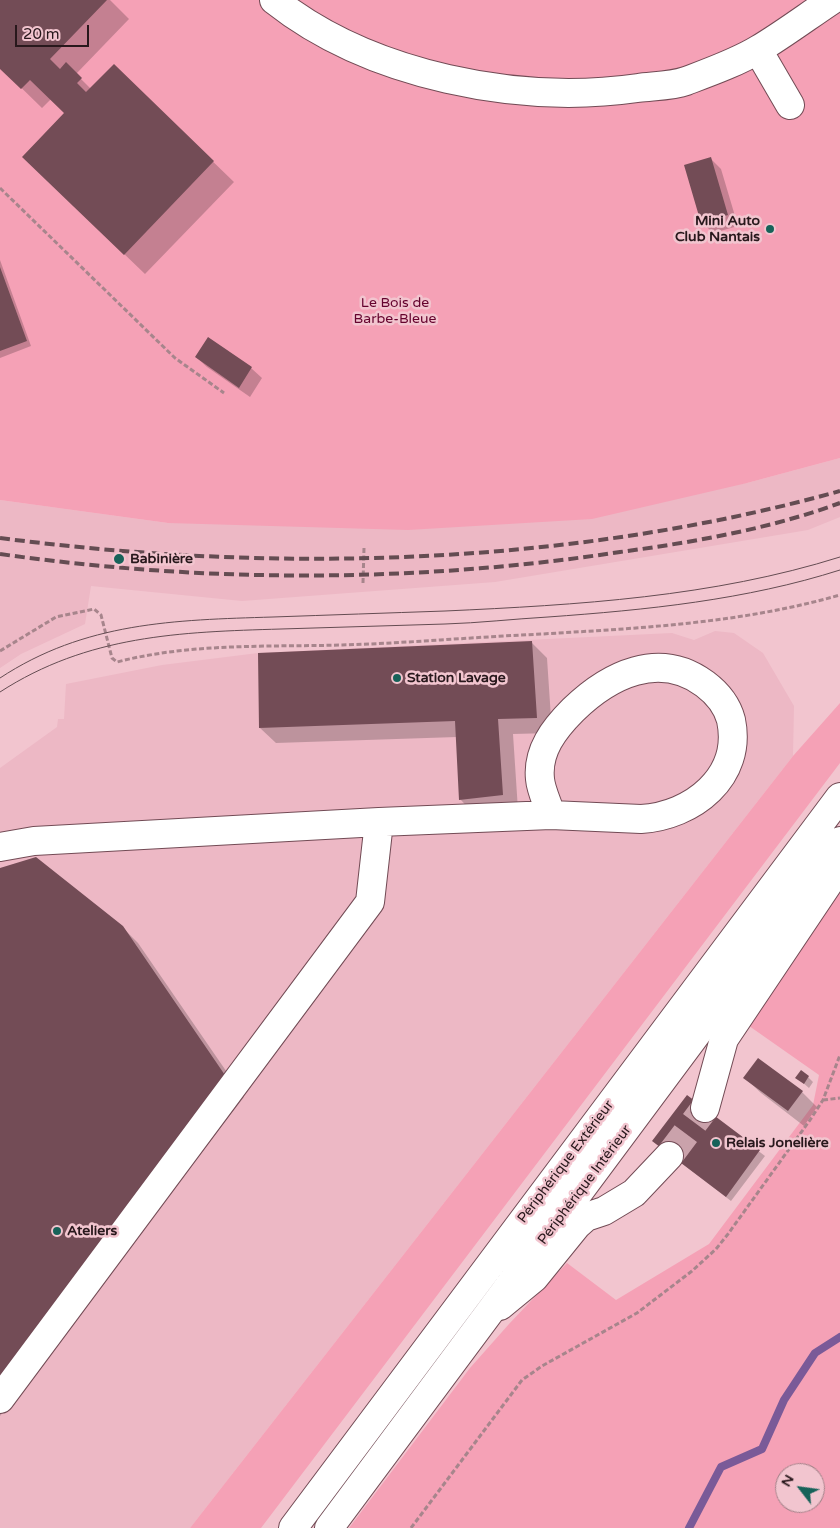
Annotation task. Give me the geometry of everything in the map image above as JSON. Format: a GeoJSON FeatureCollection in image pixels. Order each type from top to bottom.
{"type":"FeatureCollection","features":[{"type":"Feature","properties":{"kind":"main road"},"geometry":{"type":"LineString","coordinates":[[274,0],[326,35],[397,65],[474,85],[538,92],[603,93],[684,81],[758,50],[832,0]]}},
{"type":"Feature","properties":{"kind":"main road"},"geometry":{"type":"LineString","coordinates":[[758,50],[790,104]]}},
{"type":"Feature","properties":{"kind":"main road"},"geometry":{"type":"LineString","coordinates":[[0,847],[44,840],[379,822],[552,815],[655,818],[683,810],[704,796],[723,772],[731,751],[731,720],[716,692],[682,671],[646,668],[620,676],[593,691],[562,721],[544,745],[540,779],[552,815]]}},
{"type":"Feature","properties":{"kind":"main road","name":"Périphérique Extérieur"},"geometry":{"type":"LineString","coordinates":[[293,1528],[840,797]]}},
{"type":"Feature","properties":{"kind":"main road"},"geometry":{"type":"LineString","coordinates":[[0,1399],[114,1249],[370,902],[379,822]]}},
{"type":"Feature","properties":{"kind":"main road","name":"Périphérique Intérieur"},"geometry":{"type":"LineString","coordinates":[[329,1528],[840,841]]}},
{"type":"Feature","properties":{"kind":"main road"},"geometry":{"type":"LineString","coordinates":[[705,1108],[724,1039],[840,866]]}},
{"type":"Feature","properties":{"kind":"main road"},"geometry":{"type":"LineString","coordinates":[[486,1318],[534,1278],[586,1216],[604,1211],[634,1193],[669,1156]]}},
{"type":"Feature","properties":{"kind":"path"},"geometry":{"type":"LineString","coordinates":[[0,188],[175,358],[224,393]]}},
{"type":"Feature","properties":{"kind":"path"},"geometry":{"type":"LineString","coordinates":[[363,583],[364,548]]}},
{"type":"Feature","properties":{"kind":"path"},"geometry":{"type":"LineString","coordinates":[[0,651],[56,617],[94,609],[101,614],[112,658],[118,662],[152,653],[240,646],[344,645],[676,626],[759,615],[840,595]]}},
{"type":"Feature","properties":{"kind":"path"},"geometry":{"type":"LineString","coordinates":[[411,1528],[522,1380],[542,1366],[637,1313],[665,1294],[716,1249],[823,1100],[840,1055]]}},
{"type":"Feature","properties":{"kind":"path"},"geometry":{"type":"LineString","coordinates":[[823,1100],[840,1098]]}},
{"type":"Feature","properties":{"kind":"shaded area"},"geometry":{"type":"Polygon","coordinates":[[[840,458],[840,517],[808,530],[495,582],[242,601],[91,586],[85,624],[21,654],[0,668],[0,500],[168,523],[747,483],[840,458]]]}},
{"type":"Feature","properties":{"kind":"shaded area"},"geometry":{"type":"Polygon","coordinates":[[[715,631],[734,633],[763,653],[794,706],[793,756],[190,1528],[0,1528],[0,768],[57,727],[58,719],[64,719],[66,684],[162,665],[258,653],[672,633],[694,640],[715,631]]]}},
{"type":"Feature","properties":{"kind":"green space","name":"Le Bois de Barbe-Bleue"},"geometry":{"type":"Polygon","coordinates":[[[0,0],[840,0],[840,458],[747,483],[592,519],[408,530],[168,523],[0,500],[0,0]]]}},
{"type":"Feature","properties":{"kind":"green space"},"geometry":{"type":"Polygon","coordinates":[[[840,703],[840,763],[261,1528],[190,1528],[793,756],[840,703]]]}},
{"type":"Feature","properties":{"kind":"green space"},"geometry":{"type":"Polygon","coordinates":[[[840,890],[840,1528],[349,1528],[470,1368],[567,1263],[616,1300],[709,1244],[813,1105],[819,1075],[742,1021],[840,890]]]}},
{"type":"Feature","properties":{"kind":"building"},"geometry":{"type":"Polygon","coordinates":[[[0,0],[107,0],[50,59],[60,69],[66,62],[82,78],[77,83],[86,92],[114,64],[214,161],[124,255],[22,157],[64,113],[30,80],[21,89],[0,69],[0,0]]]}},
{"type":"Feature","properties":{"kind":"building"},"geometry":{"type":"Polygon","coordinates":[[[711,157],[728,215],[701,223],[684,165],[711,157]]]}},
{"type":"Feature","properties":{"kind":"building"},"geometry":{"type":"Polygon","coordinates":[[[0,267],[27,341],[0,351],[0,267]]]}},
{"type":"Feature","properties":{"kind":"building"},"geometry":{"type":"Polygon","coordinates":[[[208,337],[252,367],[239,388],[195,357],[208,337]]]}},
{"type":"Feature","properties":{"kind":"building","name":"Station Lavage"},"geometry":{"type":"Polygon","coordinates":[[[532,641],[537,718],[498,719],[503,795],[459,800],[455,721],[259,728],[258,653],[532,641]]]}},
{"type":"Feature","properties":{"kind":"building","name":"Ateliers"},"geometry":{"type":"Polygon","coordinates":[[[36,857],[123,926],[229,1081],[0,1380],[0,868],[36,857]]]}},
{"type":"Feature","properties":{"kind":"building"},"geometry":{"type":"Polygon","coordinates":[[[758,1058],[803,1091],[788,1111],[743,1078],[758,1058]]]}},
{"type":"Feature","properties":{"kind":"building"},"geometry":{"type":"Polygon","coordinates":[[[801,1070],[809,1076],[804,1084],[795,1078],[801,1070]]]}},
{"type":"Feature","properties":{"kind":"building"},"geometry":{"type":"Polygon","coordinates":[[[687,1095],[760,1150],[726,1197],[652,1141],[687,1095]]]}},
{"type":"Feature","properties":{"kind":"waterway"},"geometry":{"type":"LineString","coordinates":[[689,1528],[721,1467],[762,1449],[784,1400],[815,1353],[840,1337]]}},
{"type":"Feature","properties":{"kind":"tunnel"},"geometry":{"type":"LineString","coordinates":[[669,1156],[705,1108]]}},
{"type":"Feature","properties":{"kind":"tram line"},"geometry":{"type":"LineString","coordinates":[[0,678],[32,659],[65,645],[131,628],[166,623],[236,618],[445,611],[595,602],[694,590],[792,571],[840,557]]}},
{"type":"Feature","properties":{"kind":"tram line"},"geometry":{"type":"LineString","coordinates":[[0,692],[33,673],[67,659],[101,648],[136,640],[207,632],[458,623],[622,611],[732,596],[768,589],[840,570]]}},
{"type":"Feature","properties":{"kind":"railway"},"geometry":{"type":"LineString","coordinates":[[0,538],[104,549],[210,556],[316,559],[423,556],[529,548],[634,535],[738,516],[840,491]]}},
{"type":"Feature","properties":{"kind":"railway"},"geometry":{"type":"LineString","coordinates":[[0,554],[77,564],[232,574],[388,574],[543,562],[648,548],[732,534],[840,503]]}},
{"type":"Feature","properties":{"kind":"place","name":"Mini Auto Club Nantais"},"geometry":{"type":"Point","coordinates":[770,229]}},
{"type":"Feature","properties":{"kind":"place","name":"Babinière"},"geometry":{"type":"Point","coordinates":[119,559]}},
{"type":"Feature","properties":{"kind":"place","name":"Station Lavage"},"geometry":{"type":"Point","coordinates":[397,678]}},
{"type":"Feature","properties":{"kind":"place","name":"Relais Jonelière"},"geometry":{"type":"Point","coordinates":[716,1143]}},
{"type":"Feature","properties":{"kind":"place","name":"Ateliers"},"geometry":{"type":"Point","coordinates":[57,1231]}}]}
